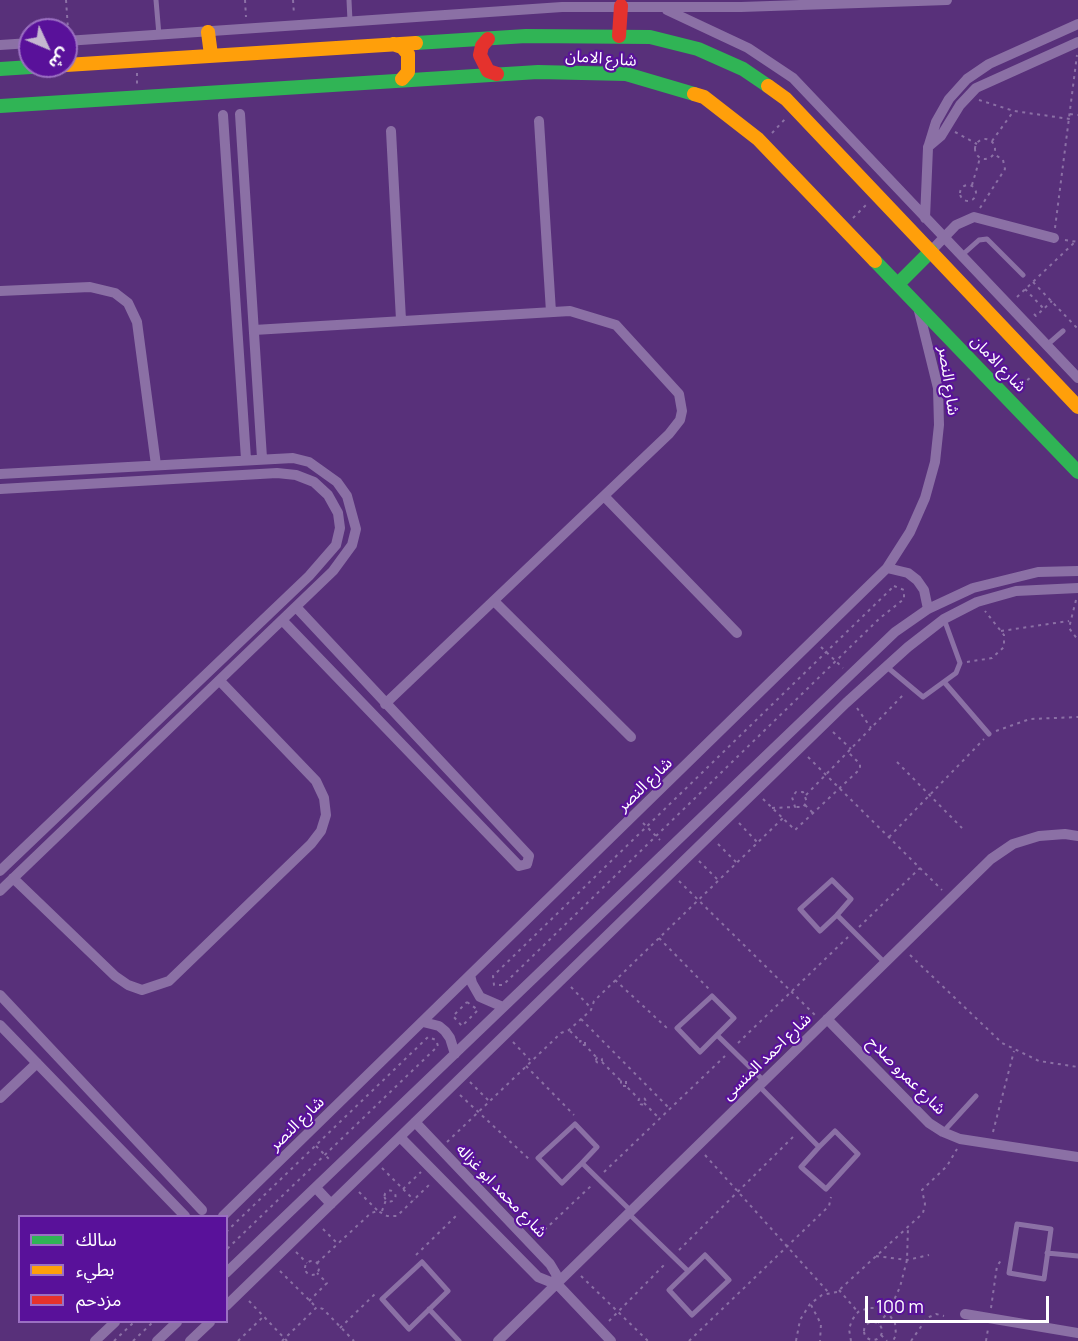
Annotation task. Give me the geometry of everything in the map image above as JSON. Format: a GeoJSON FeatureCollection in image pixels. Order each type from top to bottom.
{"type":"FeatureCollection","features":[{"type":"Feature","properties":{"kind":"street"},"geometry":{"type":"LineString","coordinates":[[78,40],[350,23],[562,3],[662,8],[724,4],[947,0]]}},
{"type":"Feature","properties":{"kind":"street"},"geometry":{"type":"LineString","coordinates":[[619,36],[621,6]]}},
{"type":"Feature","properties":{"kind":"street"},"geometry":{"type":"LineString","coordinates":[[662,8],[748,48],[793,78],[1078,378]]}},
{"type":"Feature","properties":{"kind":"street"},"geometry":{"type":"LineString","coordinates":[[925,218],[928,148],[942,110],[967,79],[989,64],[1078,24]]}},
{"type":"Feature","properties":{"kind":"street"},"geometry":{"type":"LineString","coordinates":[[208,32],[211,55]]}},
{"type":"Feature","properties":{"kind":"street","name":"شارع الامان"},"geometry":{"type":"LineString","coordinates":[[78,63],[488,39],[619,36],[650,37],[698,49],[743,69],[786,99],[1078,407]]}},
{"type":"Feature","properties":{"kind":"street"},"geometry":{"type":"LineString","coordinates":[[488,39],[482,46],[480,55],[482,64],[497,74]]}},
{"type":"Feature","properties":{"kind":"street"},"geometry":{"type":"LineString","coordinates":[[928,148],[941,136],[969,95],[992,79],[1078,42]]}},
{"type":"Feature","properties":{"kind":"street"},"geometry":{"type":"LineString","coordinates":[[0,45],[18,44]]}},
{"type":"Feature","properties":{"kind":"street"},"geometry":{"type":"LineString","coordinates":[[393,44],[402,47],[408,54],[410,63],[408,72],[402,79]]}},
{"type":"Feature","properties":{"kind":"street"},"geometry":{"type":"LineString","coordinates":[[0,69],[18,68]]}},
{"type":"Feature","properties":{"kind":"street","name":"شارع الامان"},"geometry":{"type":"LineString","coordinates":[[0,106],[497,74],[626,74],[666,84],[704,97],[762,143],[1078,472]]}},
{"type":"Feature","properties":{"kind":"street"},"geometry":{"type":"LineString","coordinates":[[240,114],[262,458]]}},
{"type":"Feature","properties":{"kind":"street"},"geometry":{"type":"LineString","coordinates":[[224,115],[246,459]]}},
{"type":"Feature","properties":{"kind":"street"},"geometry":{"type":"LineString","coordinates":[[539,121],[551,312]]}},
{"type":"Feature","properties":{"kind":"street"},"geometry":{"type":"LineString","coordinates":[[391,131],[401,321]]}},
{"type":"Feature","properties":{"kind":"street"},"geometry":{"type":"LineString","coordinates":[[898,284],[962,221],[974,217],[1054,238]]}},
{"type":"Feature","properties":{"kind":"street"},"geometry":{"type":"LineString","coordinates":[[0,291],[90,287],[115,293],[128,303],[137,322],[156,465]]}},
{"type":"Feature","properties":{"kind":"street","name":"شارع النصر"},"geometry":{"type":"LineString","coordinates":[[224,1215],[887,568],[910,532],[926,498],[936,453],[939,425],[938,388],[917,304]]}},
{"type":"Feature","properties":{"kind":"street"},"geometry":{"type":"LineString","coordinates":[[254,330],[570,311],[616,326],[674,387],[682,402],[682,411],[675,427],[385,704]]}},
{"type":"Feature","properties":{"kind":"street"},"geometry":{"type":"LineString","coordinates":[[243,406],[258,405]]}},
{"type":"Feature","properties":{"kind":"street"},"geometry":{"type":"LineString","coordinates":[[0,474],[293,458],[309,462],[325,470],[342,489],[353,512],[356,529],[352,545],[333,571],[297,608],[0,891]]}},
{"type":"Feature","properties":{"kind":"street"},"geometry":{"type":"LineString","coordinates":[[0,489],[277,473],[296,475],[314,482],[328,495],[338,513],[340,528],[336,545],[326,560],[0,871]]}},
{"type":"Feature","properties":{"kind":"street"},"geometry":{"type":"LineString","coordinates":[[15,474],[16,488]]}},
{"type":"Feature","properties":{"kind":"street"},"geometry":{"type":"LineString","coordinates":[[604,496],[737,633]]}},
{"type":"Feature","properties":{"kind":"street"},"geometry":{"type":"LineString","coordinates":[[887,568],[908,573],[917,580],[924,590],[928,609]]}},
{"type":"Feature","properties":{"kind":"street"},"geometry":{"type":"LineString","coordinates":[[228,1272],[895,633],[928,609],[973,588],[1016,576],[1078,571]]}},
{"type":"Feature","properties":{"kind":"street"},"geometry":{"type":"LineString","coordinates":[[228,1304],[846,702],[886,666],[944,619],[977,602],[1016,591],[1078,588]]}},
{"type":"Feature","properties":{"kind":"street"},"geometry":{"type":"LineString","coordinates":[[494,601],[631,737]]}},
{"type":"Feature","properties":{"kind":"street"},"geometry":{"type":"LineString","coordinates":[[283,621],[519,866],[526,864],[529,856],[297,608]]}},
{"type":"Feature","properties":{"kind":"street"},"geometry":{"type":"LineString","coordinates":[[329,669],[341,657]]}},
{"type":"Feature","properties":{"kind":"street"},"geometry":{"type":"LineString","coordinates":[[13,878],[115,976],[128,985],[142,990],[169,981],[311,844],[321,831],[326,815],[324,798],[316,781],[220,681]]}},
{"type":"Feature","properties":{"kind":"street"},"geometry":{"type":"LineString","coordinates":[[130,747],[140,757]]}},
{"type":"Feature","properties":{"kind":"street"},"geometry":{"type":"LineString","coordinates":[[474,820],[485,810]]}},
{"type":"Feature","properties":{"kind":"street","name":"شارع احمد المنسى"},"geometry":{"type":"LineString","coordinates":[[498,1341],[558,1285],[697,1146],[992,859],[1014,844],[1039,836],[1065,834],[1078,836]]}},
{"type":"Feature","properties":{"kind":"street"},"geometry":{"type":"LineString","coordinates":[[638,878],[652,891]]}},
{"type":"Feature","properties":{"kind":"street"},"geometry":{"type":"LineString","coordinates":[[470,975],[480,997],[503,1007]]}},
{"type":"Feature","properties":{"kind":"street"},"geometry":{"type":"LineString","coordinates":[[2,1000],[202,1210]]}},
{"type":"Feature","properties":{"kind":"street","name":"شارع عمرو صلاح"},"geometry":{"type":"LineString","coordinates":[[825,1021],[929,1123],[943,1132],[960,1139],[1078,1157]]}},
{"type":"Feature","properties":{"kind":"street"},"geometry":{"type":"LineString","coordinates":[[423,1022],[439,1026],[445,1031],[455,1054]]}},
{"type":"Feature","properties":{"kind":"street"},"geometry":{"type":"LineString","coordinates":[[0,1025],[184,1215]]}},
{"type":"Feature","properties":{"kind":"street"},"geometry":{"type":"LineString","coordinates":[[0,1098],[37,1063]]}},
{"type":"Feature","properties":{"kind":"street"},"geometry":{"type":"LineString","coordinates":[[105,1134],[118,1121]]}},
{"type":"Feature","properties":{"kind":"street","name":"شارع محمد ابو غزاله"},"geometry":{"type":"LineString","coordinates":[[415,1122],[550,1264],[556,1274],[558,1285]]}},
{"type":"Feature","properties":{"kind":"street","name":"شارع محمد ابو غزاله"},"geometry":{"type":"LineString","coordinates":[[400,1137],[538,1277],[558,1285],[611,1341]]}},
{"type":"Feature","properties":{"kind":"street"},"geometry":{"type":"LineString","coordinates":[[316,1188],[331,1204]]}},
{"type":"Feature","properties":{"kind":"street"},"geometry":{"type":"LineString","coordinates":[[965,1314],[1078,1333]]}},
{"type":"Feature","properties":{"kind":"street"},"geometry":{"type":"LineString","coordinates":[[95,1341],[114,1323]]}},
{"type":"Feature","properties":{"kind":"street"},"geometry":{"type":"LineString","coordinates":[[157,1341],[176,1323]]}},
{"type":"Feature","properties":{"kind":"street"},"geometry":{"type":"LineString","coordinates":[[190,1341],[209,1323]]}},
{"type":"Feature","properties":{"kind":"lane"},"geometry":{"type":"LineString","coordinates":[[156,0],[159,35]]}},
{"type":"Feature","properties":{"kind":"lane"},"geometry":{"type":"LineString","coordinates":[[349,0],[350,23]]}},
{"type":"Feature","properties":{"kind":"lane"},"geometry":{"type":"LineString","coordinates":[[961,256],[979,240],[987,239],[1023,275]]}},
{"type":"Feature","properties":{"kind":"lane"},"geometry":{"type":"LineString","coordinates":[[1047,345],[1063,331]]}},
{"type":"Feature","properties":{"kind":"lane"},"geometry":{"type":"LineString","coordinates":[[886,666],[920,696],[927,697],[945,683],[956,673],[960,663],[944,619]]}},
{"type":"Feature","properties":{"kind":"lane"},"geometry":{"type":"LineString","coordinates":[[945,683],[989,734]]}},
{"type":"Feature","properties":{"kind":"lane"},"geometry":{"type":"LineString","coordinates":[[831,879],[851,899],[837,915],[820,930],[800,909],[831,879]]}},
{"type":"Feature","properties":{"kind":"lane"},"geometry":{"type":"LineString","coordinates":[[837,915],[885,963]]}},
{"type":"Feature","properties":{"kind":"lane"},"geometry":{"type":"LineString","coordinates":[[709,996],[712,996],[734,1018],[700,1052],[677,1029],[709,996]]}},
{"type":"Feature","properties":{"kind":"lane"},"geometry":{"type":"LineString","coordinates":[[717,1035],[819,1147]]}},
{"type":"Feature","properties":{"kind":"lane"},"geometry":{"type":"LineString","coordinates":[[943,1132],[976,1096]]}},
{"type":"Feature","properties":{"kind":"lane"},"geometry":{"type":"LineString","coordinates":[[574,1124],[597,1147],[562,1183],[538,1159],[574,1124]]}},
{"type":"Feature","properties":{"kind":"lane"},"geometry":{"type":"LineString","coordinates":[[835,1131],[858,1154],[826,1188],[801,1167],[819,1147],[835,1131]]}},
{"type":"Feature","properties":{"kind":"lane"},"geometry":{"type":"LineString","coordinates":[[582,1163],[688,1271]]}},
{"type":"Feature","properties":{"kind":"lane"},"geometry":{"type":"LineString","coordinates":[[1018,1224],[1050,1228],[1047,1253],[1044,1279],[1010,1274],[1018,1224]]}},
{"type":"Feature","properties":{"kind":"lane"},"geometry":{"type":"LineString","coordinates":[[1047,1253],[1078,1256]]}},
{"type":"Feature","properties":{"kind":"lane"},"geometry":{"type":"LineString","coordinates":[[705,1255],[729,1280],[693,1315],[669,1291],[688,1271],[705,1255]]}},
{"type":"Feature","properties":{"kind":"lane"},"geometry":{"type":"LineString","coordinates":[[422,1262],[448,1289],[429,1309],[409,1329],[382,1299],[422,1262]]}},
{"type":"Feature","properties":{"kind":"lane"},"geometry":{"type":"LineString","coordinates":[[429,1309],[459,1341]]}},
{"type":"Feature","properties":{"kind":"path"},"geometry":{"type":"LineString","coordinates":[[66,0],[67,18]]}},
{"type":"Feature","properties":{"kind":"path"},"geometry":{"type":"LineString","coordinates":[[245,0],[247,29]]}},
{"type":"Feature","properties":{"kind":"path"},"geometry":{"type":"LineString","coordinates":[[1054,238],[1077,55]]}},
{"type":"Feature","properties":{"kind":"path"},"geometry":{"type":"LineString","coordinates":[[136,59],[138,97]]}},
{"type":"Feature","properties":{"kind":"path"},"geometry":{"type":"LineString","coordinates":[[969,95],[1014,111],[1070,119]]}},
{"type":"Feature","properties":{"kind":"path"},"geometry":{"type":"LineString","coordinates":[[762,143],[795,109]]}},
{"type":"Feature","properties":{"kind":"path"},"geometry":{"type":"LineString","coordinates":[[992,141],[1014,111]]}},
{"type":"Feature","properties":{"kind":"path"},"geometry":{"type":"LineString","coordinates":[[1070,114],[1078,115]]}},
{"type":"Feature","properties":{"kind":"path"},"geometry":{"type":"LineString","coordinates":[[972,185],[965,185],[960,190],[964,200],[974,199],[976,192],[972,185],[980,158],[976,151],[977,144],[983,139],[992,141],[995,146],[994,153],[988,158],[980,158]]}},
{"type":"Feature","properties":{"kind":"path"},"geometry":{"type":"LineString","coordinates":[[974,217],[1005,169],[1003,160],[994,153]]}},
{"type":"Feature","properties":{"kind":"path"},"geometry":{"type":"LineString","coordinates":[[843,228],[876,194]]}},
{"type":"Feature","properties":{"kind":"path"},"geometry":{"type":"LineString","coordinates":[[1008,305],[1076,241]]}},
{"type":"Feature","properties":{"kind":"path"},"geometry":{"type":"LineString","coordinates":[[1033,282],[1078,329]]}},
{"type":"Feature","properties":{"kind":"path"},"geometry":{"type":"LineString","coordinates":[[1025,289],[1044,309]]}},
{"type":"Feature","properties":{"kind":"path"},"geometry":{"type":"LineString","coordinates":[[1017,296],[1024,303]]}},
{"type":"Feature","properties":{"kind":"path"},"geometry":{"type":"LineString","coordinates":[[1030,309],[1036,316],[1052,301]]}},
{"type":"Feature","properties":{"kind":"path"},"geometry":{"type":"LineString","coordinates":[[1008,399],[1041,368]]}},
{"type":"Feature","properties":{"kind":"path"},"geometry":{"type":"LineString","coordinates":[[894,586],[902,587],[904,599],[836,661],[502,985],[494,985],[493,976],[894,586]]}},
{"type":"Feature","properties":{"kind":"path"},"geometry":{"type":"LineString","coordinates":[[1078,595],[1069,621],[1071,634],[1078,640]]}},
{"type":"Feature","properties":{"kind":"path"},"geometry":{"type":"LineString","coordinates":[[960,663],[997,656],[1004,647],[1001,631],[977,602]]}},
{"type":"Feature","properties":{"kind":"path"},"geometry":{"type":"LineString","coordinates":[[1001,631],[1069,621]]}},
{"type":"Feature","properties":{"kind":"path"},"geometry":{"type":"LineString","coordinates":[[814,641],[850,674]]}},
{"type":"Feature","properties":{"kind":"path"},"geometry":{"type":"LineString","coordinates":[[805,805],[806,795],[909,688]]}},
{"type":"Feature","properties":{"kind":"path"},"geometry":{"type":"LineString","coordinates":[[846,702],[861,711],[871,728]]}},
{"type":"Feature","properties":{"kind":"path"},"geometry":{"type":"LineString","coordinates":[[889,837],[989,734],[1030,720],[1078,717]]}},
{"type":"Feature","properties":{"kind":"path"},"geometry":{"type":"LineString","coordinates":[[825,724],[851,749]]}},
{"type":"Feature","properties":{"kind":"path"},"geometry":{"type":"LineString","coordinates":[[799,749],[951,899]]}},
{"type":"Feature","properties":{"kind":"path"},"geometry":{"type":"LineString","coordinates":[[756,791],[795,830],[861,766],[848,752]]}},
{"type":"Feature","properties":{"kind":"path"},"geometry":{"type":"LineString","coordinates":[[897,762],[962,828]]}},
{"type":"Feature","properties":{"kind":"path"},"geometry":{"type":"LineString","coordinates":[[795,807],[791,801],[794,794],[800,791],[806,795]]}},
{"type":"Feature","properties":{"kind":"path"},"geometry":{"type":"LineString","coordinates":[[772,808],[805,805]]}},
{"type":"Feature","properties":{"kind":"path"},"geometry":{"type":"LineString","coordinates":[[805,805],[813,813]]}},
{"type":"Feature","properties":{"kind":"path"},"geometry":{"type":"LineString","coordinates":[[731,814],[758,843]]}},
{"type":"Feature","properties":{"kind":"path"},"geometry":{"type":"LineString","coordinates":[[635,815],[669,848]]}},
{"type":"Feature","properties":{"kind":"path"},"geometry":{"type":"LineString","coordinates":[[441,1149],[561,1033],[569,1030],[581,1019],[594,1001],[615,980],[783,818]]}},
{"type":"Feature","properties":{"kind":"path"},"geometry":{"type":"LineString","coordinates":[[709,836],[737,863]]}},
{"type":"Feature","properties":{"kind":"path"},"geometry":{"type":"LineString","coordinates":[[691,853],[718,880]]}},
{"type":"Feature","properties":{"kind":"path"},"geometry":{"type":"LineString","coordinates":[[670,873],[825,1021]]}},
{"type":"Feature","properties":{"kind":"path"},"geometry":{"type":"LineString","coordinates":[[659,938],[708,986],[709,996]]}},
{"type":"Feature","properties":{"kind":"path"},"geometry":{"type":"LineString","coordinates":[[901,947],[990,1034],[1014,1051],[1039,1061],[1078,1067]]}},
{"type":"Feature","properties":{"kind":"path"},"geometry":{"type":"LineString","coordinates":[[562,979],[591,1008]]}},
{"type":"Feature","properties":{"kind":"path"},"geometry":{"type":"LineString","coordinates":[[615,980],[663,1027],[670,1030],[677,1029]]}},
{"type":"Feature","properties":{"kind":"path"},"geometry":{"type":"LineString","coordinates":[[467,1002],[478,1010],[462,1026],[453,1016],[467,1002]]}},
{"type":"Feature","properties":{"kind":"path"},"geometry":{"type":"LineString","coordinates":[[581,1019],[670,1108]]}},
{"type":"Feature","properties":{"kind":"path"},"geometry":{"type":"LineString","coordinates":[[569,1030],[581,1045],[585,1045],[597,1058],[602,1058],[602,1062],[621,1081],[621,1086],[626,1086],[639,1099],[639,1104],[644,1103],[660,1119]]}},
{"type":"Feature","properties":{"kind":"path"},"geometry":{"type":"LineString","coordinates":[[505,1034],[531,1061]]}},
{"type":"Feature","properties":{"kind":"path"},"geometry":{"type":"LineString","coordinates":[[228,1230],[428,1037],[436,1040],[438,1046],[228,1248]]}},
{"type":"Feature","properties":{"kind":"path"},"geometry":{"type":"LineString","coordinates":[[990,1144],[1014,1051]]}},
{"type":"Feature","properties":{"kind":"path"},"geometry":{"type":"LineString","coordinates":[[526,1066],[572,1111],[574,1124]]}},
{"type":"Feature","properties":{"kind":"path"},"geometry":{"type":"LineString","coordinates":[[462,1075],[489,1101]]}},
{"type":"Feature","properties":{"kind":"path"},"geometry":{"type":"LineString","coordinates":[[451,1087],[525,1158],[531,1161],[538,1159]]}},
{"type":"Feature","properties":{"kind":"path"},"geometry":{"type":"LineString","coordinates":[[601,1329],[801,1129]]}},
{"type":"Feature","properties":{"kind":"path"},"geometry":{"type":"LineString","coordinates":[[305,1136],[337,1167]]}},
{"type":"Feature","properties":{"kind":"path"},"geometry":{"type":"LineString","coordinates":[[796,1341],[800,1320],[810,1304],[822,1295],[839,1290],[925,1209],[922,1190],[948,1166],[956,1154],[960,1139]]}},
{"type":"Feature","properties":{"kind":"path"},"geometry":{"type":"LineString","coordinates":[[697,1146],[830,1294]]}},
{"type":"Feature","properties":{"kind":"path"},"geometry":{"type":"LineString","coordinates":[[375,1161],[414,1200]]}},
{"type":"Feature","properties":{"kind":"path"},"geometry":{"type":"LineString","coordinates":[[403,1189],[428,1165]]}},
{"type":"Feature","properties":{"kind":"path"},"geometry":{"type":"LineString","coordinates":[[351,1185],[380,1212],[387,1216],[397,1216],[438,1176]]}},
{"type":"Feature","properties":{"kind":"path"},"geometry":{"type":"LineString","coordinates":[[386,1200],[394,1200],[393,1192],[399,1185]]}},
{"type":"Feature","properties":{"kind":"path"},"geometry":{"type":"LineString","coordinates":[[689,1341],[829,1206],[831,1199],[826,1188]]}},
{"type":"Feature","properties":{"kind":"path"},"geometry":{"type":"LineString","coordinates":[[380,1212],[387,1192],[393,1192]]}},
{"type":"Feature","properties":{"kind":"path"},"geometry":{"type":"LineString","coordinates":[[289,1245],[307,1263],[317,1263],[371,1213],[380,1212]]}},
{"type":"Feature","properties":{"kind":"path"},"geometry":{"type":"LineString","coordinates":[[314,1221],[338,1244]]}},
{"type":"Feature","properties":{"kind":"path"},"geometry":{"type":"LineString","coordinates":[[878,1323],[888,1313],[900,1287],[907,1260],[908,1227]]}},
{"type":"Feature","properties":{"kind":"path"},"geometry":{"type":"LineString","coordinates":[[876,1256],[907,1260],[929,1255]]}},
{"type":"Feature","properties":{"kind":"path"},"geometry":{"type":"LineString","coordinates":[[986,1341],[997,1266],[1004,1258],[1011,1257]]}},
{"type":"Feature","properties":{"kind":"path"},"geometry":{"type":"LineString","coordinates":[[271,1262],[309,1301],[317,1308],[323,1309],[354,1341]]}},
{"type":"Feature","properties":{"kind":"path"},"geometry":{"type":"LineString","coordinates":[[307,1263],[306,1271],[311,1274],[317,1272]]}},
{"type":"Feature","properties":{"kind":"path"},"geometry":{"type":"LineString","coordinates":[[309,1301],[327,1283],[317,1272],[317,1263]]}},
{"type":"Feature","properties":{"kind":"path"},"geometry":{"type":"LineString","coordinates":[[574,1269],[648,1341]]}},
{"type":"Feature","properties":{"kind":"path"},"geometry":{"type":"LineString","coordinates":[[839,1290],[858,1312]]}},
{"type":"Feature","properties":{"kind":"path"},"geometry":{"type":"LineString","coordinates":[[241,1292],[285,1340],[317,1308]]}},
{"type":"Feature","properties":{"kind":"path"},"geometry":{"type":"LineString","coordinates":[[810,1304],[821,1324],[820,1341]]}},
{"type":"Feature","properties":{"kind":"path"},"geometry":{"type":"LineString","coordinates":[[851,1341],[849,1329],[858,1312],[868,1308],[878,1308],[888,1313],[895,1323],[896,1335],[893,1341]]}},
{"type":"Feature","properties":{"kind":"path"},"geometry":{"type":"LineString","coordinates":[[911,1341],[927,1318],[936,1314],[944,1316]]}},
{"type":"Feature","properties":{"kind":"path"},"geometry":{"type":"LineString","coordinates":[[238,1341],[264,1316]]}},
{"type":"Feature","properties":{"kind":"path"},"geometry":{"type":"LineString","coordinates":[[862,1341],[866,1337],[866,1325],[873,1322],[878,1323]]}},
{"type":"Feature","properties":{"kind":"path"},"geometry":{"type":"LineString","coordinates":[[114,1341],[133,1323]]}},
{"type":"Feature","properties":{"kind":"path"},"geometry":{"type":"LineString","coordinates":[[133,1341],[152,1323]]}},
{"type":"Feature","properties":{"kind":"path"},"geometry":{"type":"LineString","coordinates":[[878,1323],[881,1335],[886,1341]]}},
{"type":"Feature","properties":{"kind":"path"},"geometry":{"type":"LineString","coordinates":[[866,1337],[874,1340],[881,1335]]}},
{"type":"Feature","properties":{"kind":"traffic: fast"},"geometry":{"type":"LineString","coordinates":[[416,43],[526,36],[650,37],[698,49],[743,69],[768,86]]}},
{"type":"Feature","properties":{"kind":"traffic: fast"},"geometry":{"type":"LineString","coordinates":[[0,69],[18,68]]}},
{"type":"Feature","properties":{"kind":"traffic: fast"},"geometry":{"type":"LineString","coordinates":[[0,106],[538,72],[626,74],[694,94]]}},
{"type":"Feature","properties":{"kind":"traffic: fast"},"geometry":{"type":"LineString","coordinates":[[898,284],[931,251]]}},
{"type":"Feature","properties":{"kind":"traffic: fast"},"geometry":{"type":"LineString","coordinates":[[875,261],[1078,472]]}},
{"type":"Feature","properties":{"kind":"traffic: slow"},"geometry":{"type":"LineString","coordinates":[[208,32],[211,55]]}},
{"type":"Feature","properties":{"kind":"traffic: slow"},"geometry":{"type":"LineString","coordinates":[[78,64],[416,43]]}},
{"type":"Feature","properties":{"kind":"traffic: slow"},"geometry":{"type":"LineString","coordinates":[[393,44],[402,47],[408,54],[408,72],[402,79]]}},
{"type":"Feature","properties":{"kind":"traffic: slow"},"geometry":{"type":"LineString","coordinates":[[768,86],[786,99],[1078,407]]}},
{"type":"Feature","properties":{"kind":"traffic: slow"},"geometry":{"type":"LineString","coordinates":[[694,94],[704,97],[758,139],[875,261]]}},
{"type":"Feature","properties":{"kind":"traffic: jam"},"geometry":{"type":"LineString","coordinates":[[619,36],[621,6]]}},
{"type":"Feature","properties":{"kind":"traffic: jam"},"geometry":{"type":"LineString","coordinates":[[488,39],[482,46],[480,55],[488,71],[497,74]]}}]}
